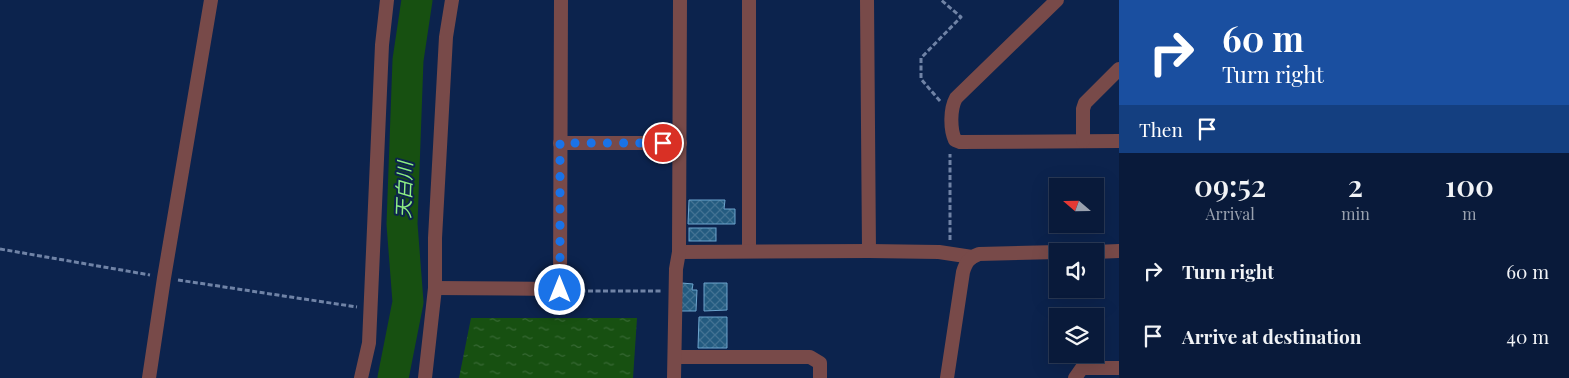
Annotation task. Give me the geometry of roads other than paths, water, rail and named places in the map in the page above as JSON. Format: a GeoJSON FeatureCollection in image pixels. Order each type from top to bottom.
{"type":"FeatureCollection","features":[{"type":"Feature","properties":{"kind":"street"},"geometry":{"type":"LineString","coordinates":[[149,378],[211,0]]}},
{"type":"Feature","properties":{"kind":"street"},"geometry":{"type":"LineString","coordinates":[[361,378],[369,343],[382,45],[387,0]]}},
{"type":"Feature","properties":{"kind":"street"},"geometry":{"type":"LineString","coordinates":[[425,378],[435,288],[435,238],[446,37],[452,0]]}},
{"type":"Feature","properties":{"kind":"street"},"geometry":{"type":"LineString","coordinates":[[435,288],[560,290],[561,0]]}},
{"type":"Feature","properties":{"kind":"street"},"geometry":{"type":"LineString","coordinates":[[674,378],[676,357],[676,269],[679,252],[680,0]]}},
{"type":"Feature","properties":{"kind":"street"},"geometry":{"type":"LineString","coordinates":[[749,0],[749,251]]}},
{"type":"Feature","properties":{"kind":"street"},"geometry":{"type":"LineString","coordinates":[[867,0],[869,251]]}},
{"type":"Feature","properties":{"kind":"street"},"geometry":{"type":"LineString","coordinates":[[1057,0],[956,98],[953,103],[953,135],[955,140],[960,142],[1119,141]]}},
{"type":"Feature","properties":{"kind":"street"},"geometry":{"type":"LineString","coordinates":[[1083,141],[1083,109],[1085,103],[1119,69]]}},
{"type":"Feature","properties":{"kind":"street"},"geometry":{"type":"LineString","coordinates":[[560,143],[680,143]]}},
{"type":"Feature","properties":{"kind":"street"},"geometry":{"type":"LineString","coordinates":[[679,252],[869,251],[949,253],[972,257]]}},
{"type":"Feature","properties":{"kind":"street"},"geometry":{"type":"LineString","coordinates":[[947,378],[966,263],[972,257],[979,254],[1049,252]]}},
{"type":"Feature","properties":{"kind":"street"},"geometry":{"type":"LineString","coordinates":[[1104,252],[1119,252]]}},
{"type":"Feature","properties":{"kind":"street"},"geometry":{"type":"LineString","coordinates":[[676,357],[810,357],[820,363],[820,378]]}},
{"type":"Feature","properties":{"kind":"street"},"geometry":{"type":"LineString","coordinates":[[1075,378],[1082,368],[1119,368]]}},
{"type":"Feature","properties":{"kind":"water"},"geometry":{"type":"Polygon","coordinates":[[[471,318],[637,318],[633,378],[459,378],[471,318]]]}},
{"type":"Feature","properties":{"kind":"waterway","name":"天白川"},"geometry":{"type":"LineString","coordinates":[[393,378],[408,302],[402,224],[408,60],[417,0]]}}]}
